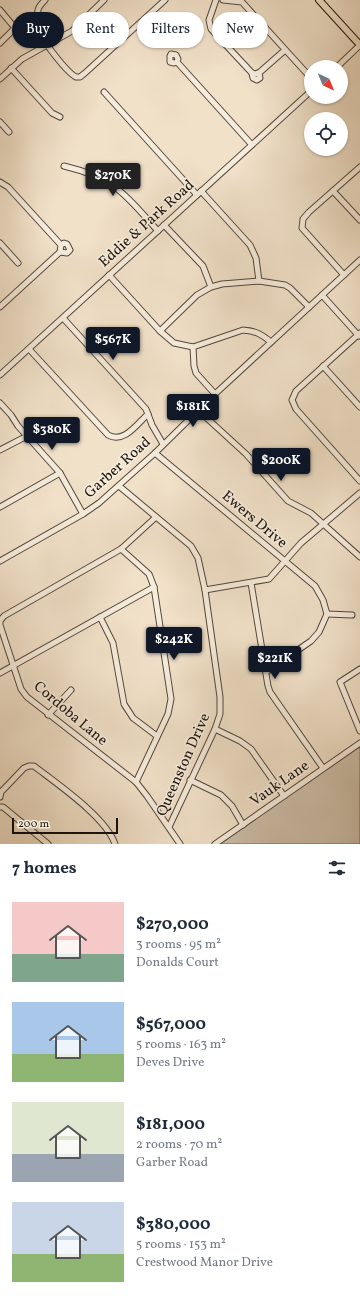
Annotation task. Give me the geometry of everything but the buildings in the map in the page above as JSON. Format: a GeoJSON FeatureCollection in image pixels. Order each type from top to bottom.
{"type":"FeatureCollection","features":[{"type":"Feature","properties":{"kind":"main road"},"geometry":{"type":"LineString","coordinates":[[319,0],[360,45]]}},
{"type":"Feature","properties":{"kind":"street"},"geometry":{"type":"LineString","coordinates":[[38,12],[45,0]]}},
{"type":"Feature","properties":{"kind":"street"},"geometry":{"type":"LineString","coordinates":[[64,35],[72,31],[104,0]]}},
{"type":"Feature","properties":{"kind":"street"},"geometry":{"type":"LineString","coordinates":[[50,48],[74,76],[80,77],[165,0]]}},
{"type":"Feature","properties":{"kind":"street"},"geometry":{"type":"LineString","coordinates":[[216,0],[209,20],[211,29],[252,73],[259,73],[285,50]]}},
{"type":"Feature","properties":{"kind":"street"},"geometry":{"type":"LineString","coordinates":[[223,0],[242,2],[304,70]]}},
{"type":"Feature","properties":{"kind":"street"},"geometry":{"type":"LineString","coordinates":[[0,10],[15,28],[0,43]]}},
{"type":"Feature","properties":{"kind":"street"},"geometry":{"type":"LineString","coordinates":[[344,60],[360,45]]}},
{"type":"Feature","properties":{"kind":"street"},"geometry":{"type":"LineString","coordinates":[[0,79],[22,59],[42,48]]}},
{"type":"Feature","properties":{"kind":"street"},"geometry":{"type":"LineString","coordinates":[[177,62],[252,145]]}},
{"type":"Feature","properties":{"kind":"street"},"geometry":{"type":"LineString","coordinates":[[11,68],[52,113],[60,117]]}},
{"type":"Feature","properties":{"kind":"street"},"geometry":{"type":"LineString","coordinates":[[104,92],[164,158],[250,244],[256,258],[259,281]]}},
{"type":"Feature","properties":{"kind":"street","name":"Eddie & Park Road"},"geometry":{"type":"LineString","coordinates":[[0,376],[304,97]]}},
{"type":"Feature","properties":{"kind":"street"},"geometry":{"type":"LineString","coordinates":[[0,122],[9,132]]}},
{"type":"Feature","properties":{"kind":"street"},"geometry":{"type":"LineString","coordinates":[[64,166],[82,171],[115,188],[129,199],[158,231]]}},
{"type":"Feature","properties":{"kind":"street"},"geometry":{"type":"LineString","coordinates":[[344,275],[302,228],[303,220],[309,212],[360,167]]}},
{"type":"Feature","properties":{"kind":"street"},"geometry":{"type":"LineString","coordinates":[[0,182],[8,187],[61,245]]}},
{"type":"Feature","properties":{"kind":"street"},"geometry":{"type":"LineString","coordinates":[[332,191],[360,220]]}},
{"type":"Feature","properties":{"kind":"street"},"geometry":{"type":"LineString","coordinates":[[164,225],[203,266],[211,287]]}},
{"type":"Feature","properties":{"kind":"street"},"geometry":{"type":"LineString","coordinates":[[0,243],[18,263]]}},
{"type":"Feature","properties":{"kind":"street"},"geometry":{"type":"LineString","coordinates":[[60,252],[67,253],[70,250],[67,244],[61,245]]}},
{"type":"Feature","properties":{"kind":"street"},"geometry":{"type":"LineString","coordinates":[[0,307],[60,252],[61,245]]}},
{"type":"Feature","properties":{"kind":"street","name":"Garber Road"},"geometry":{"type":"LineString","coordinates":[[0,561],[83,514],[99,503],[155,453],[215,394],[360,260]]}},
{"type":"Feature","properties":{"kind":"street"},"geometry":{"type":"LineString","coordinates":[[109,275],[160,331],[174,343],[193,347],[243,330],[260,333],[271,342]]}},
{"type":"Feature","properties":{"kind":"street"},"geometry":{"type":"LineString","coordinates":[[160,331],[197,295],[211,287],[222,284],[259,281],[285,285],[309,307]]}},
{"type":"Feature","properties":{"kind":"street"},"geometry":{"type":"LineString","coordinates":[[322,295],[359,334],[296,391],[292,400],[296,409],[360,481]]}},
{"type":"Feature","properties":{"kind":"street"},"geometry":{"type":"LineString","coordinates":[[63,318],[146,409],[152,425],[163,444]]}},
{"type":"Feature","properties":{"kind":"street"},"geometry":{"type":"LineString","coordinates":[[193,347],[196,373],[215,394]]}},
{"type":"Feature","properties":{"kind":"street"},"geometry":{"type":"LineString","coordinates":[[29,348],[108,435],[113,438],[124,436],[148,414]]}},
{"type":"Feature","properties":{"kind":"street"},"geometry":{"type":"LineString","coordinates":[[323,366],[360,407]]}},
{"type":"Feature","properties":{"kind":"street"},"geometry":{"type":"LineString","coordinates":[[0,403],[27,436],[60,472],[83,514]]}},
{"type":"Feature","properties":{"kind":"street"},"geometry":{"type":"LineString","coordinates":[[199,411],[246,454],[288,501],[311,512],[360,557]]}},
{"type":"Feature","properties":{"kind":"street"},"geometry":{"type":"LineString","coordinates":[[0,450],[27,436]]}},
{"type":"Feature","properties":{"kind":"street","name":"Ewers Drive"},"geometry":{"type":"LineString","coordinates":[[155,453],[315,586],[323,600],[327,614]]}},
{"type":"Feature","properties":{"kind":"street"},"geometry":{"type":"LineString","coordinates":[[0,506],[60,472]]}},
{"type":"Feature","properties":{"kind":"street","name":"Queenston Drive"},"geometry":{"type":"LineString","coordinates":[[119,486],[191,546],[198,558],[220,697],[220,714],[215,729],[169,827]]}},
{"type":"Feature","properties":{"kind":"street"},"geometry":{"type":"LineString","coordinates":[[204,590],[269,580],[301,543],[360,493]]}},
{"type":"Feature","properties":{"kind":"street","name":"Cordoba Lane"},"geometry":{"type":"LineString","coordinates":[[156,517],[121,549],[4,616],[0,621],[1,630],[21,689],[27,697],[136,782],[180,844]]}},
{"type":"Feature","properties":{"kind":"street"},"geometry":{"type":"LineString","coordinates":[[121,549],[149,574],[154,587],[171,698],[168,714],[136,782]]}},
{"type":"Feature","properties":{"kind":"street"},"geometry":{"type":"LineString","coordinates":[[251,583],[270,692],[323,768]]}},
{"type":"Feature","properties":{"kind":"street"},"geometry":{"type":"LineString","coordinates":[[0,674],[154,587]]}},
{"type":"Feature","properties":{"kind":"street"},"geometry":{"type":"LineString","coordinates":[[266,672],[311,641],[319,632],[327,614],[352,615]]}},
{"type":"Feature","properties":{"kind":"street"},"geometry":{"type":"LineString","coordinates":[[100,618],[113,643],[124,704],[133,718],[157,736]]}},
{"type":"Feature","properties":{"kind":"street"},"geometry":{"type":"LineString","coordinates":[[360,669],[340,682],[360,731]]}},
{"type":"Feature","properties":{"kind":"street"},"geometry":{"type":"LineString","coordinates":[[48,714],[71,690]]}},
{"type":"Feature","properties":{"kind":"street"},"geometry":{"type":"LineString","coordinates":[[215,729],[240,741],[251,749],[284,796]]}},
{"type":"Feature","properties":{"kind":"street","name":"Vauk Lane"},"geometry":{"type":"LineString","coordinates":[[215,844],[360,743]]}},
{"type":"Feature","properties":{"kind":"street"},"geometry":{"type":"LineString","coordinates":[[0,797],[1,792],[24,768],[34,766],[93,814],[108,829],[115,844]]}},
{"type":"Feature","properties":{"kind":"street"},"geometry":{"type":"LineString","coordinates":[[190,780],[221,795],[232,806],[243,825]]}},
{"type":"Feature","properties":{"kind":"street"},"geometry":{"type":"LineString","coordinates":[[0,807],[42,842],[48,844]]}},
{"type":"Feature","properties":{"kind":"shaded area"},"geometry":{"type":"Polygon","coordinates":[[[360,747],[360,844],[220,844],[350,753],[360,747]]]}}]}
